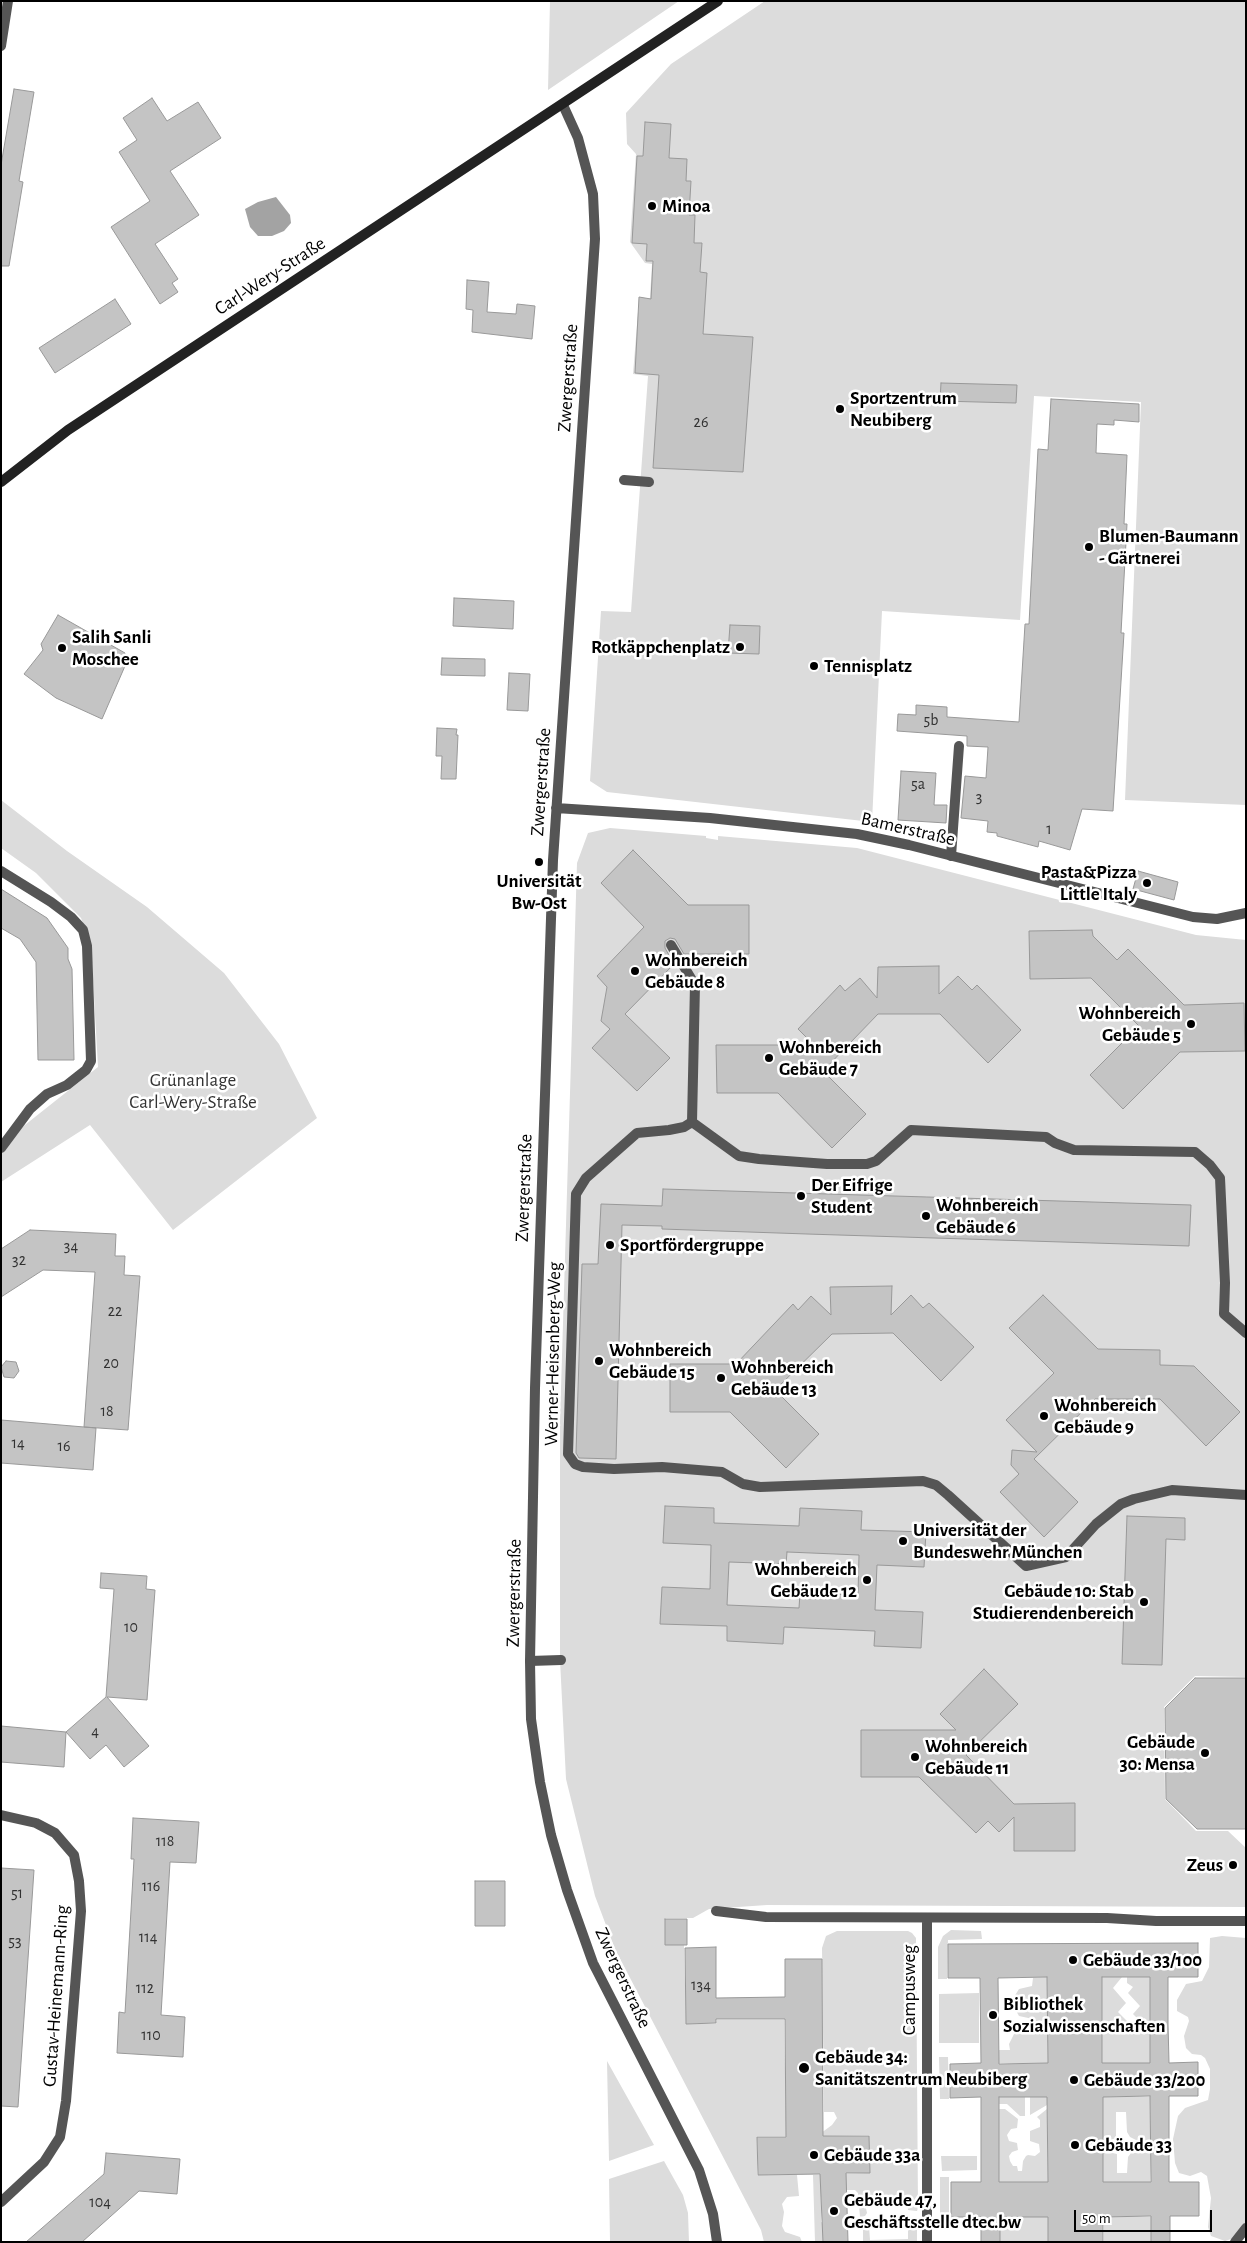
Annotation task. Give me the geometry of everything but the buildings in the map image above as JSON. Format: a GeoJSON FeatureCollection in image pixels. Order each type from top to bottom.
{"type":"FeatureCollection","features":[{"type":"Feature","properties":{"kind":"main road","name":"Carl-Wery-Straße"},"geometry":{"type":"LineString","coordinates":[[1,482],[68,430],[718,1]]}},
{"type":"Feature","properties":{"kind":"street"},"geometry":{"type":"LineString","coordinates":[[1,46],[8,1]]}},
{"type":"Feature","properties":{"kind":"street","name":"Zwergerstraße"},"geometry":{"type":"LineString","coordinates":[[563,105],[581,147],[593,194],[595,239],[556,808],[535,1388],[530,1661],[531,1719],[540,1782],[551,1835],[567,1890],[593,1964],[685,2139],[704,2181],[714,2214],[717,2242]]}},
{"type":"Feature","properties":{"kind":"street"},"geometry":{"type":"LineString","coordinates":[[624,480],[649,482]]}},
{"type":"Feature","properties":{"kind":"street"},"geometry":{"type":"LineString","coordinates":[[951,856],[959,746]]}},
{"type":"Feature","properties":{"kind":"street","name":"Bamerstraße"},"geometry":{"type":"LineString","coordinates":[[556,808],[710,818],[857,834],[1192,917],[1217,919],[1246,913]]}},
{"type":"Feature","properties":{"kind":"street"},"geometry":{"type":"LineString","coordinates":[[1,871],[51,902],[71,917],[83,930],[87,946],[91,1061],[80,1076],[67,1085],[47,1094],[30,1109],[1,1148]]}},
{"type":"Feature","properties":{"kind":"street"},"geometry":{"type":"LineString","coordinates":[[671,944],[695,985],[692,1122],[739,1156],[827,1164],[867,1164],[876,1161],[911,1130],[1046,1137],[1055,1143],[1074,1150],[1195,1152],[1210,1165],[1220,1178],[1225,1283],[1224,1314],[1246,1333]]}},
{"type":"Feature","properties":{"kind":"street","name":"Werner-Heisenberg-Weg"},"geometry":{"type":"LineString","coordinates":[[692,1122],[684,1127],[669,1130],[637,1133],[586,1178],[576,1194],[568,1454],[575,1464],[583,1468],[662,1467],[722,1472],[743,1484],[760,1488],[923,1481],[936,1485],[1026,1566],[1066,1557],[1096,1524],[1121,1504],[1172,1490],[1246,1495]]}},
{"type":"Feature","properties":{"kind":"street"},"geometry":{"type":"LineString","coordinates":[[530,1661],[561,1660]]}},
{"type":"Feature","properties":{"kind":"street","name":"Gustav-Heinemann-Ring"},"geometry":{"type":"LineString","coordinates":[[1,1815],[36,1823],[55,1833],[74,1855],[79,1881],[80,1911],[66,2101],[60,2137],[44,2162],[1,2202]]}},
{"type":"Feature","properties":{"kind":"street","name":"Campusweg"},"geometry":{"type":"LineString","coordinates":[[716,1911],[766,1917],[1107,1918],[1156,1921],[1246,1922]]}},
{"type":"Feature","properties":{"kind":"street","name":"Campusweg"},"geometry":{"type":"LineString","coordinates":[[927,1918],[927,2242]]}},
{"type":"Feature","properties":{"kind":"street"},"geometry":{"type":"LineString","coordinates":[[1235,2242],[1246,2228]]}},
{"type":"Feature","properties":{"kind":"green space"},"geometry":{"type":"Polygon","coordinates":[[[550,1],[679,1],[548,90],[550,1]]]}},
{"type":"Feature","properties":{"kind":"green space","name":"Sportzentrum Neubiberg"},"geometry":{"type":"Polygon","coordinates":[[[765,1],[1246,1],[1246,805],[1125,800],[1141,402],[1034,396],[1020,620],[882,611],[872,822],[607,792],[590,781],[601,611],[631,612],[648,376],[633,374],[638,312],[649,313],[652,264],[645,263],[630,242],[636,154],[627,144],[626,113],[671,64],[765,1]]]}},
{"type":"Feature","properties":{"kind":"green space","name":"Grünanlage Carl-Wery-Straße"},"geometry":{"type":"Polygon","coordinates":[[[1,800],[67,851],[147,907],[224,973],[279,1044],[317,1118],[173,1230],[90,1125],[1,1182],[1,1144],[98,1067],[91,944],[81,918],[36,873],[1,848],[1,800]]]}},
{"type":"Feature","properties":{"kind":"green space","name":"Universität der Bundeswehr München"},"geometry":{"type":"Polygon","coordinates":[[[610,828],[706,836],[706,838],[718,840],[718,836],[857,848],[1196,935],[1246,940],[1246,1677],[1195,1676],[1164,1707],[1165,1799],[1196,1831],[1228,1831],[1246,1848],[1246,1907],[767,1905],[709,1909],[693,1918],[665,1918],[665,1945],[684,1945],[686,2024],[716,2024],[717,2020],[784,2020],[786,2117],[797,2136],[757,2136],[757,2175],[797,2175],[799,2196],[787,2197],[782,2204],[784,2212],[782,2226],[785,2232],[800,2237],[802,2242],[764,2242],[761,2230],[615,1949],[595,1896],[566,1779],[560,1660],[560,1422],[577,863],[588,833],[610,828]]]}},
{"type":"Feature","properties":{"kind":"green space"},"geometry":{"type":"Polygon","coordinates":[[[951,1930],[981,1931],[982,1939],[948,1940],[947,1979],[938,1979],[938,1947],[943,1936],[951,1930]]]}},
{"type":"Feature","properties":{"kind":"green space"},"geometry":{"type":"Polygon","coordinates":[[[837,1931],[908,1931],[916,1938],[918,2208],[917,2211],[908,2210],[907,2197],[868,2198],[865,2204],[867,2213],[865,2216],[860,2217],[858,2193],[855,2190],[821,2190],[821,2222],[824,2223],[823,2242],[815,2242],[813,2175],[870,2173],[869,2135],[817,2136],[832,2125],[837,2118],[834,2112],[824,2112],[822,1948],[826,1936],[837,1931]]]}},
{"type":"Feature","properties":{"kind":"green space"},"geometry":{"type":"Polygon","coordinates":[[[1222,1936],[1246,1938],[1246,2225],[1234,2238],[1225,2241],[1211,2236],[1208,2227],[1211,2198],[1207,2176],[1201,2172],[1190,2176],[1179,2173],[1175,2163],[1173,2139],[1178,2116],[1185,2108],[1208,2100],[1210,2089],[1210,2069],[1205,2058],[1201,2055],[1192,2054],[1186,2048],[1184,2036],[1189,2021],[1188,2017],[1177,2011],[1177,2000],[1186,1984],[1202,1981],[1209,1967],[1210,1938],[1222,1936]]]}},
{"type":"Feature","properties":{"kind":"green space"},"geometry":{"type":"Polygon","coordinates":[[[1047,1977],[1048,2063],[999,2063],[999,2050],[1010,2050],[1009,2044],[1014,2034],[1017,2032],[1031,2033],[1036,2027],[1033,2019],[1019,2016],[1014,2007],[1014,1997],[1019,1989],[1032,1986],[1033,1978],[1047,1977]]]}},
{"type":"Feature","properties":{"kind":"green space"},"geometry":{"type":"Polygon","coordinates":[[[1102,1977],[1122,1977],[1113,1988],[1126,2003],[1118,2012],[1129,2023],[1126,2027],[1131,2032],[1138,2026],[1150,2033],[1150,2063],[1102,2063],[1102,1977]]]}},
{"type":"Feature","properties":{"kind":"green space"},"geometry":{"type":"Polygon","coordinates":[[[1127,1977],[1150,1977],[1150,2026],[1141,2022],[1133,2014],[1140,2006],[1128,1993],[1133,1987],[1127,1983],[1127,1977]]]}},
{"type":"Feature","properties":{"kind":"green space"},"geometry":{"type":"Polygon","coordinates":[[[979,1993],[979,2043],[939,2043],[939,1994],[979,1993]]]}},
{"type":"Feature","properties":{"kind":"green space"},"geometry":{"type":"Polygon","coordinates":[[[939,2057],[948,2057],[949,2099],[940,2099],[939,2057]]]}},
{"type":"Feature","properties":{"kind":"green space"},"geometry":{"type":"Polygon","coordinates":[[[607,2061],[654,2145],[609,2161],[607,2061]]]}},
{"type":"Feature","properties":{"kind":"green space"},"geometry":{"type":"Polygon","coordinates":[[[999,2097],[1025,2097],[1025,2116],[1020,2116],[1007,2104],[999,2104],[999,2097]]]}},
{"type":"Feature","properties":{"kind":"green space"},"geometry":{"type":"Polygon","coordinates":[[[1030,2097],[1047,2097],[1047,2105],[1030,2115],[1030,2097]]]}},
{"type":"Feature","properties":{"kind":"green space"},"geometry":{"type":"Polygon","coordinates":[[[1103,2097],[1150,2097],[1150,2141],[1138,2141],[1130,2137],[1127,2132],[1126,2112],[1116,2112],[1116,2138],[1107,2141],[1105,2146],[1108,2152],[1117,2154],[1117,2173],[1127,2173],[1128,2157],[1131,2153],[1150,2152],[1150,2182],[1103,2183],[1103,2097]]]}},
{"type":"Feature","properties":{"kind":"green space"},"geometry":{"type":"Polygon","coordinates":[[[999,2109],[1005,2109],[1018,2119],[1017,2128],[1011,2129],[1007,2135],[1009,2141],[1017,2143],[1018,2150],[1012,2152],[1009,2156],[1010,2161],[1013,2166],[1017,2166],[1018,2171],[1022,2171],[1023,2161],[1026,2156],[1035,2156],[1040,2152],[1039,2144],[1030,2141],[1030,2131],[1040,2127],[1040,2120],[1037,2117],[1047,2109],[1048,2182],[999,2182],[999,2109]]]}},
{"type":"Feature","properties":{"kind":"green space"},"geometry":{"type":"Polygon","coordinates":[[[941,2156],[977,2156],[977,2170],[942,2171],[941,2156]]]}},
{"type":"Feature","properties":{"kind":"green space"},"geometry":{"type":"Polygon","coordinates":[[[664,2161],[683,2195],[688,2213],[689,2242],[610,2242],[609,2179],[664,2161]]]}},
{"type":"Feature","properties":{"kind":"green space"},"geometry":{"type":"Polygon","coordinates":[[[940,2177],[949,2177],[949,2217],[940,2217],[940,2177]]]}},
{"type":"Feature","properties":{"kind":"green space"},"geometry":{"type":"Polygon","coordinates":[[[1000,2217],[1048,2217],[1048,2242],[1000,2242],[1000,2217]]]}},
{"type":"Feature","properties":{"kind":"green space"},"geometry":{"type":"Polygon","coordinates":[[[1104,2217],[1151,2217],[1151,2242],[1104,2242],[1104,2217]]]}},
{"type":"Feature","properties":{"kind":"green space"},"geometry":{"type":"Polygon","coordinates":[[[863,2226],[869,2226],[870,2240],[908,2239],[908,2228],[917,2227],[917,2242],[863,2242],[863,2226]]]}},
{"type":"Feature","properties":{"kind":"shaded area"},"geometry":{"type":"Polygon","coordinates":[[[276,197],[290,215],[291,223],[284,231],[272,236],[258,236],[250,227],[245,209],[258,202],[276,197]]]}},
{"type":"Feature","properties":{"kind":"place","name":"Minoa"},"geometry":{"type":"Point","coordinates":[652,206]}},
{"type":"Feature","properties":{"kind":"place","name":"Sportzentrum Neubiberg"},"geometry":{"type":"Point","coordinates":[840,409]}},
{"type":"Feature","properties":{"kind":"place","name":"Blumen-Baumann - Gärtnerei"},"geometry":{"type":"Point","coordinates":[1089,547]}},
{"type":"Feature","properties":{"kind":"place","name":"Rotkäppchenplatz"},"geometry":{"type":"Point","coordinates":[740,647]}},
{"type":"Feature","properties":{"kind":"place","name":"Salih Sanli Moschee"},"geometry":{"type":"Point","coordinates":[62,648]}},
{"type":"Feature","properties":{"kind":"place","name":"Tennisplatz"},"geometry":{"type":"Point","coordinates":[814,666]}},
{"type":"Feature","properties":{"kind":"place","name":"Universität Bw-Ost"},"geometry":{"type":"Point","coordinates":[539,862]}},
{"type":"Feature","properties":{"kind":"place","name":"Pasta&Pizza Little Italy"},"geometry":{"type":"Point","coordinates":[1147,883]}},
{"type":"Feature","properties":{"kind":"place","name":"Wohnbereich Gebäude 8"},"geometry":{"type":"Point","coordinates":[635,971]}},
{"type":"Feature","properties":{"kind":"place","name":"Wohnbereich Gebäude 5"},"geometry":{"type":"Point","coordinates":[1191,1024]}},
{"type":"Feature","properties":{"kind":"place","name":"Wohnbereich Gebäude 7"},"geometry":{"type":"Point","coordinates":[769,1058]}},
{"type":"Feature","properties":{"kind":"place","name":"Der Eifrige Student"},"geometry":{"type":"Point","coordinates":[801,1196]}},
{"type":"Feature","properties":{"kind":"place","name":"Wohnbereich Gebäude 6"},"geometry":{"type":"Point","coordinates":[926,1216]}},
{"type":"Feature","properties":{"kind":"place","name":"Sportfördergruppe"},"geometry":{"type":"Point","coordinates":[610,1245]}},
{"type":"Feature","properties":{"kind":"place","name":"Wohnbereich Gebäude 15"},"geometry":{"type":"Point","coordinates":[599,1361]}},
{"type":"Feature","properties":{"kind":"place","name":"Wohnbereich Gebäude 13"},"geometry":{"type":"Point","coordinates":[721,1378]}},
{"type":"Feature","properties":{"kind":"place","name":"Wohnbereich Gebäude 9"},"geometry":{"type":"Point","coordinates":[1044,1416]}},
{"type":"Feature","properties":{"kind":"place","name":"Universität der Bundeswehr München"},"geometry":{"type":"Point","coordinates":[903,1541]}},
{"type":"Feature","properties":{"kind":"place","name":"Wohnbereich Gebäude 12"},"geometry":{"type":"Point","coordinates":[867,1580]}},
{"type":"Feature","properties":{"kind":"place","name":"Gebäude 10: Stab Studierendenbereich"},"geometry":{"type":"Point","coordinates":[1144,1602]}},
{"type":"Feature","properties":{"kind":"place","name":"Gebäude 30: Mensa"},"geometry":{"type":"Point","coordinates":[1205,1753]}},
{"type":"Feature","properties":{"kind":"place","name":"Wohnbereich Gebäude 11"},"geometry":{"type":"Point","coordinates":[915,1757]}},
{"type":"Feature","properties":{"kind":"place","name":"Zeus"},"geometry":{"type":"Point","coordinates":[1233,1865]}},
{"type":"Feature","properties":{"kind":"place","name":"Gebäude 33/100"},"geometry":{"type":"Point","coordinates":[1073,1960]}},
{"type":"Feature","properties":{"kind":"place","name":"Bibliothek Sozialwissenschaften"},"geometry":{"type":"Point","coordinates":[993,2015]}},
{"type":"Feature","properties":{"kind":"place","name":"Gebäude 34: Sanitätszentrum Neubiberg"},"geometry":{"type":"Point","coordinates":[804,2068]}},
{"type":"Feature","properties":{"kind":"place","name":"Gebäude 33/200"},"geometry":{"type":"Point","coordinates":[1074,2080]}},
{"type":"Feature","properties":{"kind":"place","name":"Gebäude 33"},"geometry":{"type":"Point","coordinates":[1075,2145]}},
{"type":"Feature","properties":{"kind":"place","name":"Gebäude 33a"},"geometry":{"type":"Point","coordinates":[814,2155]}},
{"type":"Feature","properties":{"kind":"place","name":"Gebäude 47, Geschäftsstelle dtec.bw"},"geometry":{"type":"Point","coordinates":[834,2211]}}]}
